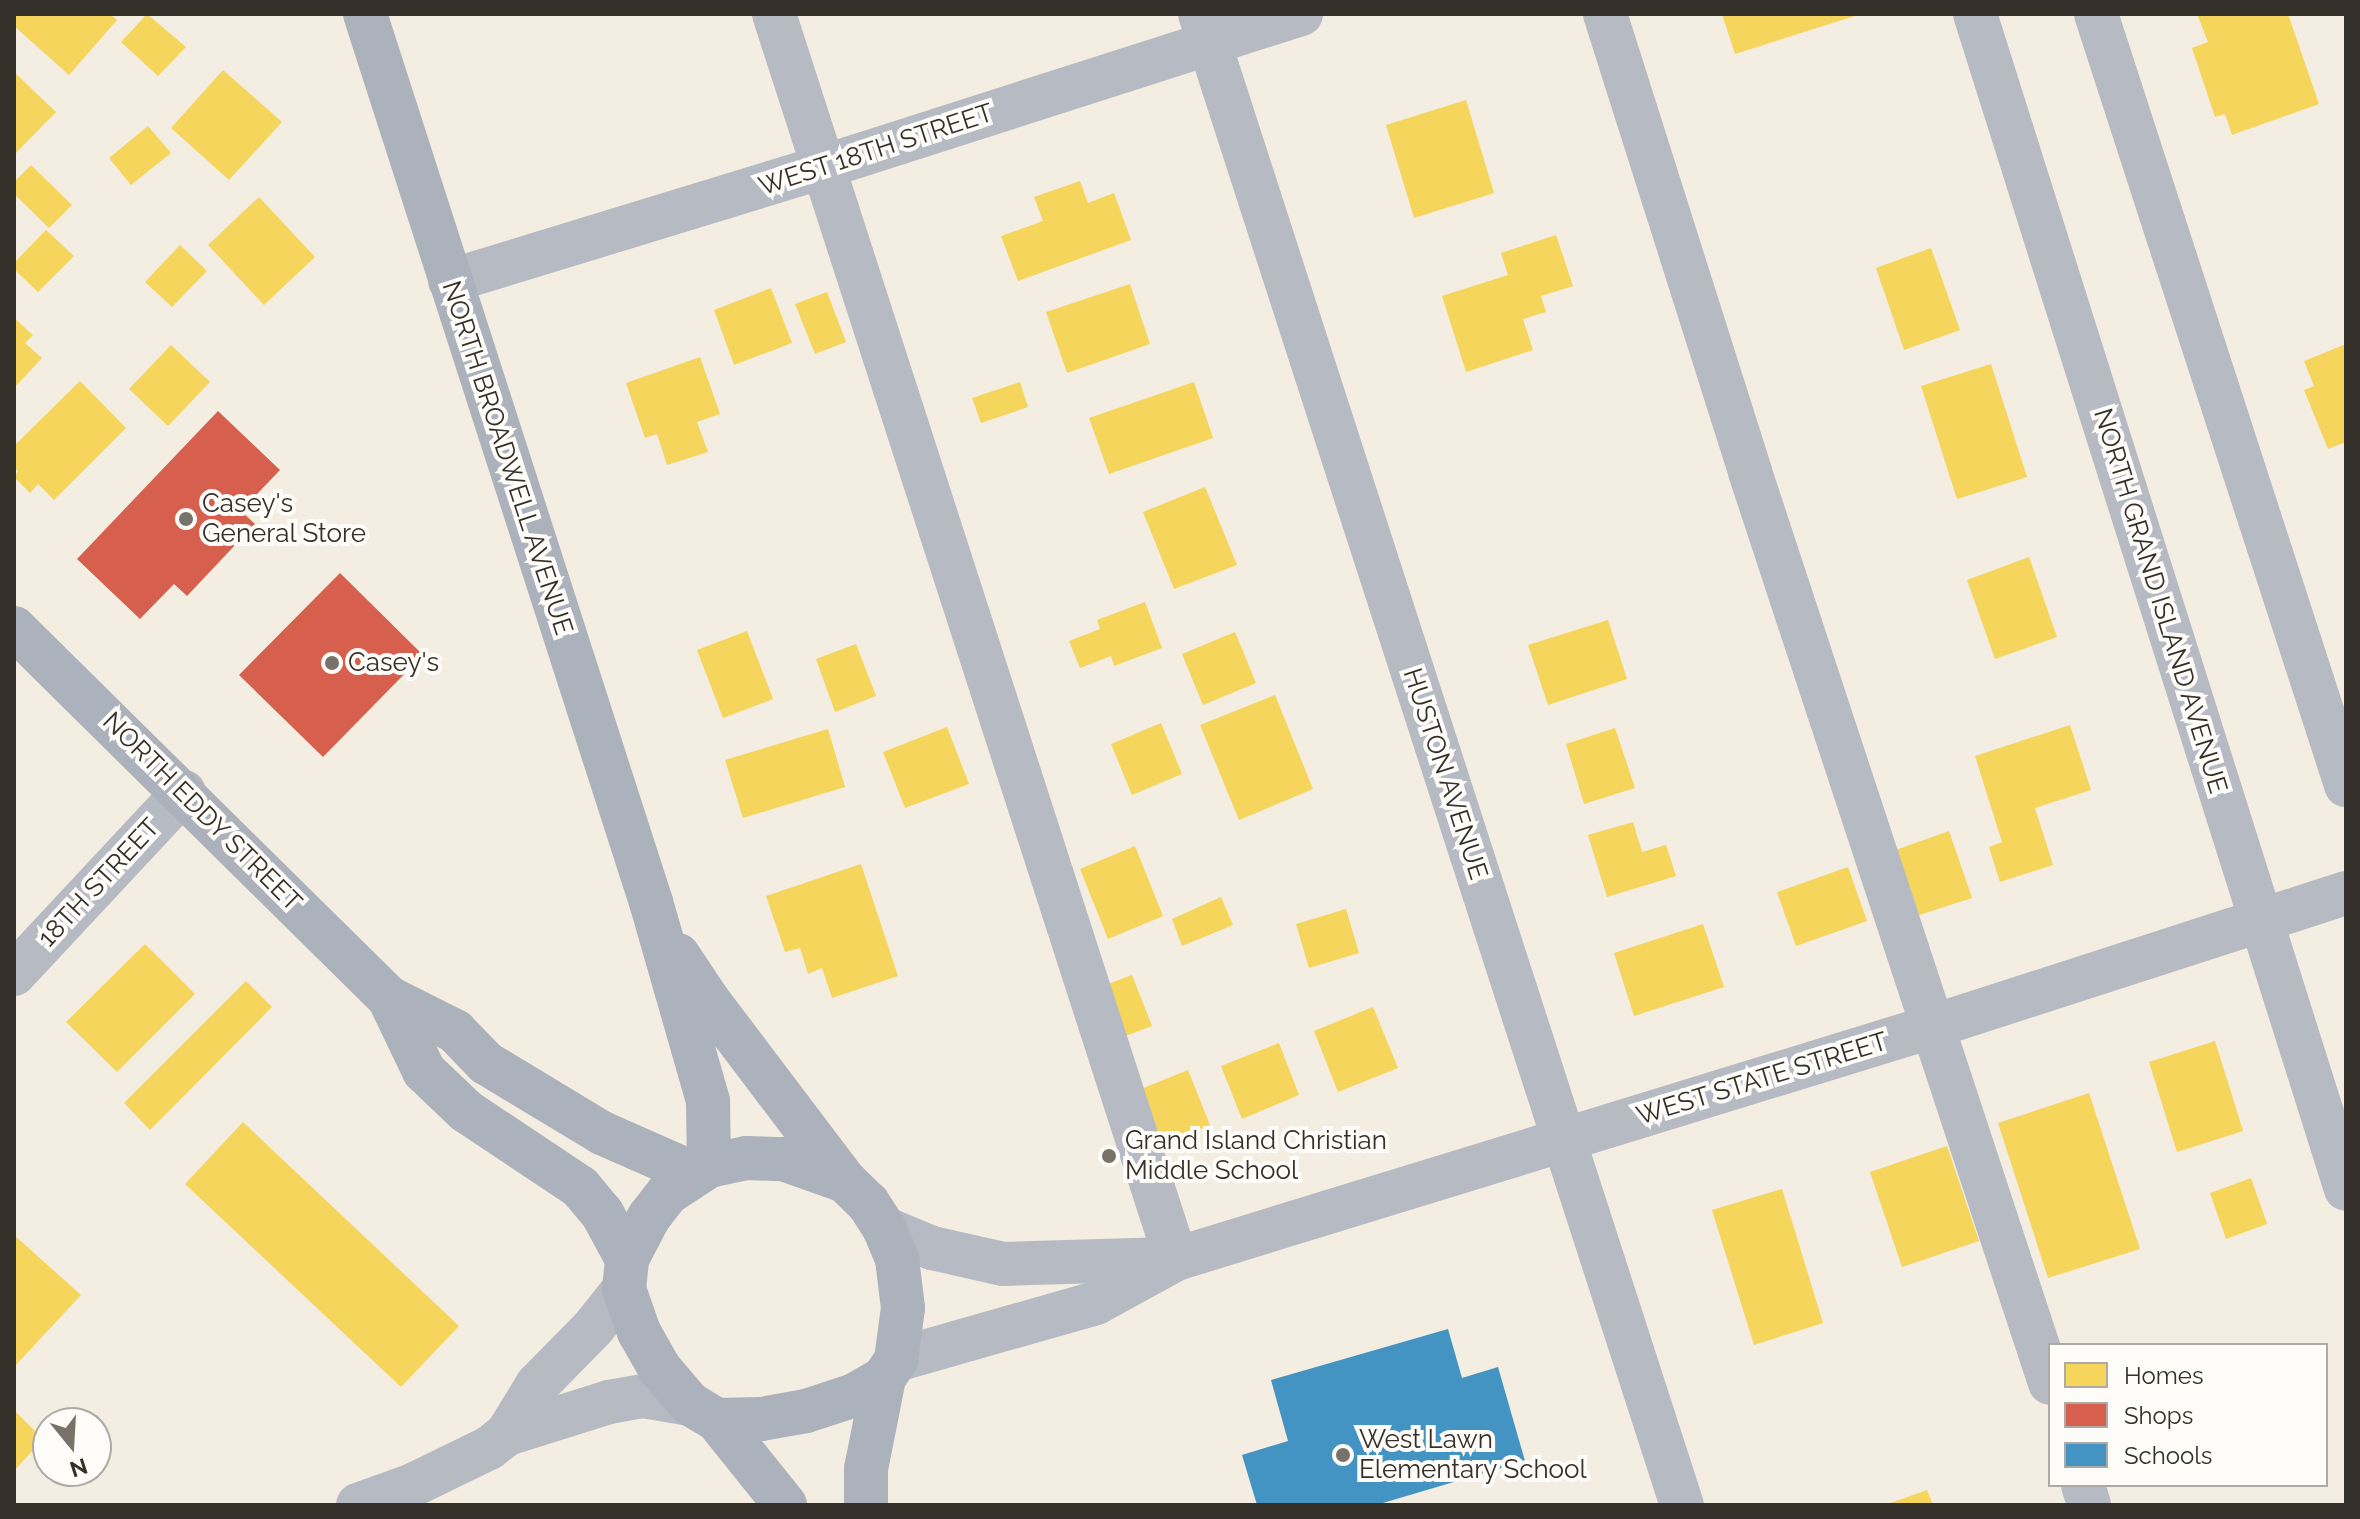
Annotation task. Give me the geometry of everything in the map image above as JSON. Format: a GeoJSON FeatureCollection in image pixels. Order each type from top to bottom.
{"type":"FeatureCollection","features":[{"type":"Feature","properties":{"kind":"main road","name":"NORTH BROADWELL AVENUE"},"geometry":{"type":"LineString","coordinates":[[365,14],[651,902],[708,1101],[701,1170]]}},
{"type":"Feature","properties":{"kind":"main road","name":"NORTH EDDY STREET"},"geometry":{"type":"LineString","coordinates":[[14,628],[184,792],[389,998],[455,1031],[486,1063],[602,1133],[701,1170]]}},
{"type":"Feature","properties":{"kind":"main road","name":"NORTH BROADWELL AVENUE"},"geometry":{"type":"LineString","coordinates":[[651,902],[685,968],[845,1181]]}},
{"type":"Feature","properties":{"kind":"main road","name":"NORTH EDDY STREET"},"geometry":{"type":"LineString","coordinates":[[389,998],[424,1071],[466,1111],[580,1187],[602,1213],[626,1274]]}},
{"type":"Feature","properties":{"kind":"main road"},"geometry":{"type":"LineString","coordinates":[[785,1505],[704,1412],[660,1369],[639,1332],[626,1274],[649,1217],[668,1193],[701,1170],[746,1158],[783,1159],[845,1181],[868,1203],[884,1228],[897,1259],[903,1308],[866,1469],[866,1505]]}},
{"type":"Feature","properties":{"kind":"main road"},"geometry":{"type":"LineString","coordinates":[[704,1412],[761,1419],[806,1411],[855,1395],[890,1369]]}},
{"type":"Feature","properties":{"kind":"street"},"geometry":{"type":"LineString","coordinates":[[774,14],[1176,1259]]}},
{"type":"Feature","properties":{"kind":"street","name":"WEST 18TH STREET"},"geometry":{"type":"LineString","coordinates":[[450,281],[823,167],[1204,29],[1301,14]]}},
{"type":"Feature","properties":{"kind":"street"},"geometry":{"type":"LineString","coordinates":[[1605,14],[1750,472],[2048,1377]]}},
{"type":"Feature","properties":{"kind":"street","name":"NORTH GRAND ISLAND AVENUE"},"geometry":{"type":"LineString","coordinates":[[1975,14],[2346,1189]]}},
{"type":"Feature","properties":{"kind":"street"},"geometry":{"type":"LineString","coordinates":[[2096,14],[2346,785]]}},
{"type":"Feature","properties":{"kind":"street","name":"HUSTON AVENUE"},"geometry":{"type":"LineString","coordinates":[[1204,29],[1682,1505]]}},
{"type":"Feature","properties":{"kind":"street","name":"18TH STREET"},"geometry":{"type":"LineString","coordinates":[[14,974],[184,792]]}},
{"type":"Feature","properties":{"kind":"street","name":"WEST STATE STREET"},"geometry":{"type":"LineString","coordinates":[[890,1369],[1096,1303],[1176,1259],[1934,1026],[2346,893]]}},
{"type":"Feature","properties":{"kind":"street","name":"WEST STATE STREET"},"geometry":{"type":"LineString","coordinates":[[884,1228],[932,1248],[1003,1264],[1176,1259]]}},
{"type":"Feature","properties":{"kind":"street"},"geometry":{"type":"LineString","coordinates":[[507,1434],[537,1385],[593,1328],[626,1274]]}},
{"type":"Feature","properties":{"kind":"street"},"geometry":{"type":"LineString","coordinates":[[358,1505],[413,1485],[489,1448],[507,1434],[609,1402],[643,1396],[704,1412]]}},
{"type":"Feature","properties":{"kind":"building: Homes"},"geometry":{"type":"Polygon","coordinates":[[[14,14],[110,14],[117,20],[69,75],[14,26],[14,14]]]}},
{"type":"Feature","properties":{"kind":"building: Homes"},"geometry":{"type":"Polygon","coordinates":[[[147,14],[186,47],[158,76],[121,42],[147,14]]]}},
{"type":"Feature","properties":{"kind":"building: Homes"},"geometry":{"type":"Polygon","coordinates":[[[1722,14],[1858,14],[1858,15],[1735,54],[1722,14]]]}},
{"type":"Feature","properties":{"kind":"building: Homes"},"geometry":{"type":"Polygon","coordinates":[[[2197,14],[2288,14],[2319,104],[2232,135],[2225,114],[2215,117],[2192,48],[2208,42],[2197,14]]]}},
{"type":"Feature","properties":{"kind":"building: Homes"},"geometry":{"type":"Polygon","coordinates":[[[223,70],[282,122],[229,180],[171,128],[223,70]]]}},
{"type":"Feature","properties":{"kind":"building: Homes"},"geometry":{"type":"Polygon","coordinates":[[[14,72],[56,112],[14,155],[14,72]]]}},
{"type":"Feature","properties":{"kind":"building: Homes"},"geometry":{"type":"Polygon","coordinates":[[[1466,100],[1494,193],[1414,218],[1386,125],[1466,100]]]}},
{"type":"Feature","properties":{"kind":"building: Homes"},"geometry":{"type":"Polygon","coordinates":[[[148,126],[171,153],[131,185],[109,158],[148,126]]]}},
{"type":"Feature","properties":{"kind":"building: Homes"},"geometry":{"type":"Polygon","coordinates":[[[31,165],[72,205],[49,228],[14,194],[14,182],[31,165]]]}},
{"type":"Feature","properties":{"kind":"building: Homes"},"geometry":{"type":"Polygon","coordinates":[[[1080,181],[1088,203],[1114,193],[1131,240],[1018,281],[1001,236],[1043,221],[1034,197],[1080,181]]]}},
{"type":"Feature","properties":{"kind":"building: Homes"},"geometry":{"type":"Polygon","coordinates":[[[259,197],[315,257],[264,305],[208,245],[259,197]]]}},
{"type":"Feature","properties":{"kind":"building: Homes"},"geometry":{"type":"Polygon","coordinates":[[[46,230],[74,256],[38,292],[14,269],[14,263],[46,230]]]}},
{"type":"Feature","properties":{"kind":"building: Homes"},"geometry":{"type":"Polygon","coordinates":[[[1556,235],[1573,286],[1541,296],[1546,312],[1523,319],[1533,350],[1466,372],[1442,296],[1508,275],[1501,253],[1556,235]]]}},
{"type":"Feature","properties":{"kind":"building: Homes"},"geometry":{"type":"Polygon","coordinates":[[[180,245],[207,271],[172,307],[145,282],[180,245]]]}},
{"type":"Feature","properties":{"kind":"building: Homes"},"geometry":{"type":"Polygon","coordinates":[[[1931,248],[1960,330],[1904,350],[1876,268],[1931,248]]]}},
{"type":"Feature","properties":{"kind":"building: Homes"},"geometry":{"type":"Polygon","coordinates":[[[1130,284],[1150,344],[1067,373],[1046,312],[1130,284]]]}},
{"type":"Feature","properties":{"kind":"building: Homes"},"geometry":{"type":"Polygon","coordinates":[[[771,288],[792,343],[734,365],[714,310],[771,288]]]}},
{"type":"Feature","properties":{"kind":"building: Homes"},"geometry":{"type":"Polygon","coordinates":[[[827,292],[846,342],[815,354],[795,304],[827,292]]]}},
{"type":"Feature","properties":{"kind":"building: Homes"},"geometry":{"type":"Polygon","coordinates":[[[14,318],[33,335],[25,343],[42,358],[14,388],[14,318]]]}},
{"type":"Feature","properties":{"kind":"building: Homes"},"geometry":{"type":"Polygon","coordinates":[[[2346,344],[2346,442],[2328,449],[2304,390],[2314,386],[2304,361],[2346,344]]]}},
{"type":"Feature","properties":{"kind":"building: Homes"},"geometry":{"type":"Polygon","coordinates":[[[171,345],[210,382],[168,426],[129,389],[171,345]]]}},
{"type":"Feature","properties":{"kind":"building: Homes"},"geometry":{"type":"Polygon","coordinates":[[[700,357],[720,414],[697,422],[708,452],[667,465],[657,434],[645,438],[626,383],[700,357]]]}},
{"type":"Feature","properties":{"kind":"building: Homes"},"geometry":{"type":"Polygon","coordinates":[[[1991,364],[2027,477],[1957,499],[1921,386],[1991,364]]]}},
{"type":"Feature","properties":{"kind":"building: Homes"},"geometry":{"type":"Polygon","coordinates":[[[80,381],[126,428],[54,500],[38,484],[30,493],[14,477],[18,471],[14,467],[14,446],[80,381]]]}},
{"type":"Feature","properties":{"kind":"building: Homes"},"geometry":{"type":"Polygon","coordinates":[[[1020,382],[1028,407],[981,423],[972,398],[1020,382]]]}},
{"type":"Feature","properties":{"kind":"building: Homes"},"geometry":{"type":"Polygon","coordinates":[[[1194,382],[1213,438],[1109,474],[1089,418],[1194,382]]]}},
{"type":"Feature","properties":{"kind":"building: Homes"},"geometry":{"type":"Polygon","coordinates":[[[1205,487],[1237,565],[1174,589],[1143,512],[1205,487]]]}},
{"type":"Feature","properties":{"kind":"building: Homes"},"geometry":{"type":"Polygon","coordinates":[[[2029,557],[2057,637],[1995,659],[1967,580],[2029,557]]]}},
{"type":"Feature","properties":{"kind":"building: Homes"},"geometry":{"type":"Polygon","coordinates":[[[1145,602],[1162,648],[1114,666],[1111,656],[1080,668],[1069,641],[1100,629],[1097,620],[1145,602]]]}},
{"type":"Feature","properties":{"kind":"building: Homes"},"geometry":{"type":"Polygon","coordinates":[[[1608,620],[1627,679],[1548,705],[1528,645],[1608,620]]]}},
{"type":"Feature","properties":{"kind":"building: Homes"},"geometry":{"type":"Polygon","coordinates":[[[747,631],[773,699],[723,718],[697,650],[747,631]]]}},
{"type":"Feature","properties":{"kind":"building: Homes"},"geometry":{"type":"Polygon","coordinates":[[[1235,632],[1256,683],[1203,705],[1182,654],[1235,632]]]}},
{"type":"Feature","properties":{"kind":"building: Homes"},"geometry":{"type":"Polygon","coordinates":[[[856,644],[876,696],[835,712],[816,659],[856,644]]]}},
{"type":"Feature","properties":{"kind":"building: Homes"},"geometry":{"type":"Polygon","coordinates":[[[1275,695],[1313,789],[1239,820],[1200,725],[1275,695]]]}},
{"type":"Feature","properties":{"kind":"building: Homes"},"geometry":{"type":"Polygon","coordinates":[[[1161,723],[1182,774],[1132,795],[1111,744],[1161,723]]]}},
{"type":"Feature","properties":{"kind":"building: Homes"},"geometry":{"type":"Polygon","coordinates":[[[2070,725],[2091,790],[2035,808],[2053,865],[2000,882],[1989,847],[2002,842],[1975,756],[2070,725]]]}},
{"type":"Feature","properties":{"kind":"building: Homes"},"geometry":{"type":"Polygon","coordinates":[[[947,727],[969,784],[905,808],[883,752],[947,727]]]}},
{"type":"Feature","properties":{"kind":"building: Homes"},"geometry":{"type":"Polygon","coordinates":[[[1615,728],[1635,788],[1584,804],[1566,744],[1615,728]]]}},
{"type":"Feature","properties":{"kind":"building: Homes"},"geometry":{"type":"Polygon","coordinates":[[[828,729],[845,787],[743,818],[725,760],[828,729]]]}},
{"type":"Feature","properties":{"kind":"building: Homes"},"geometry":{"type":"Polygon","coordinates":[[[1633,822],[1642,852],[1666,845],[1676,876],[1607,897],[1588,835],[1633,822]]]}},
{"type":"Feature","properties":{"kind":"building: Homes"},"geometry":{"type":"Polygon","coordinates":[[[1949,831],[1972,898],[1913,917],[1890,852],[1949,831]]]}},
{"type":"Feature","properties":{"kind":"building: Homes"},"geometry":{"type":"Polygon","coordinates":[[[1135,846],[1163,916],[1108,939],[1080,869],[1135,846]]]}},
{"type":"Feature","properties":{"kind":"building: Homes"},"geometry":{"type":"Polygon","coordinates":[[[861,864],[898,976],[832,998],[822,968],[808,974],[800,948],[785,952],[766,896],[861,864]]]}},
{"type":"Feature","properties":{"kind":"building: Homes"},"geometry":{"type":"Polygon","coordinates":[[[1848,867],[1867,921],[1796,946],[1777,892],[1848,867]]]}},
{"type":"Feature","properties":{"kind":"building: Homes"},"geometry":{"type":"Polygon","coordinates":[[[1221,897],[1233,925],[1182,946],[1172,919],[1221,897]]]}},
{"type":"Feature","properties":{"kind":"building: Homes"},"geometry":{"type":"Polygon","coordinates":[[[1346,909],[1359,953],[1309,968],[1296,924],[1346,909]]]}},
{"type":"Feature","properties":{"kind":"building: Homes"},"geometry":{"type":"Polygon","coordinates":[[[1703,924],[1724,987],[1634,1016],[1614,953],[1703,924]]]}},
{"type":"Feature","properties":{"kind":"building: Homes"},"geometry":{"type":"Polygon","coordinates":[[[145,944],[195,994],[117,1072],[66,1022],[145,944]]]}},
{"type":"Feature","properties":{"kind":"building: Homes"},"geometry":{"type":"Polygon","coordinates":[[[1132,975],[1152,1026],[1112,1041],[1092,990],[1132,975]]]}},
{"type":"Feature","properties":{"kind":"building: Homes"},"geometry":{"type":"Polygon","coordinates":[[[246,981],[272,1007],[150,1130],[124,1103],[246,981]]]}},
{"type":"Feature","properties":{"kind":"building: Homes"},"geometry":{"type":"Polygon","coordinates":[[[1373,1007],[1398,1068],[1338,1092],[1314,1031],[1373,1007]]]}},
{"type":"Feature","properties":{"kind":"building: Homes"},"geometry":{"type":"Polygon","coordinates":[[[2215,1041],[2243,1131],[2177,1152],[2149,1062],[2215,1041]]]}},
{"type":"Feature","properties":{"kind":"building: Homes"},"geometry":{"type":"Polygon","coordinates":[[[1279,1043],[1299,1095],[1242,1119],[1221,1066],[1279,1043]]]}},
{"type":"Feature","properties":{"kind":"building: Homes"},"geometry":{"type":"Polygon","coordinates":[[[1188,1070],[1210,1125],[1154,1148],[1131,1093],[1188,1070]]]}},
{"type":"Feature","properties":{"kind":"building: Homes"},"geometry":{"type":"Polygon","coordinates":[[[2089,1093],[2140,1249],[2048,1278],[1998,1123],[2089,1093]]]}},
{"type":"Feature","properties":{"kind":"building: Homes"},"geometry":{"type":"Polygon","coordinates":[[[243,1122],[459,1326],[401,1387],[185,1184],[243,1122]]]}},
{"type":"Feature","properties":{"kind":"building: Homes"},"geometry":{"type":"Polygon","coordinates":[[[1947,1146],[1979,1241],[1902,1267],[1870,1172],[1947,1146]]]}},
{"type":"Feature","properties":{"kind":"building: Homes"},"geometry":{"type":"Polygon","coordinates":[[[2251,1178],[2267,1224],[2226,1239],[2210,1193],[2251,1178]]]}},
{"type":"Feature","properties":{"kind":"building: Homes"},"geometry":{"type":"Polygon","coordinates":[[[1782,1189],[1823,1323],[1754,1345],[1712,1210],[1782,1189]]]}},
{"type":"Feature","properties":{"kind":"building: Homes"},"geometry":{"type":"Polygon","coordinates":[[[14,1235],[81,1295],[14,1367],[14,1235]]]}},
{"type":"Feature","properties":{"kind":"building: Homes"},"geometry":{"type":"Polygon","coordinates":[[[14,1410],[32,1428],[32,1451],[14,1471],[14,1410]]]}},
{"type":"Feature","properties":{"kind":"building: Homes"},"geometry":{"type":"Polygon","coordinates":[[[1927,1490],[1933,1505],[1885,1505],[1927,1490]]]}},
{"type":"Feature","properties":{"kind":"building: Shops"},"geometry":{"type":"Polygon","coordinates":[[[218,411],[280,470],[241,511],[255,524],[187,596],[174,584],[140,619],[77,559],[218,411]]]}},
{"type":"Feature","properties":{"kind":"building: Shops"},"geometry":{"type":"Polygon","coordinates":[[[340,573],[423,655],[323,757],[239,675],[340,573]]]}},
{"type":"Feature","properties":{"kind":"building: Schools"},"geometry":{"type":"Polygon","coordinates":[[[1448,1329],[1462,1378],[1498,1367],[1525,1461],[1376,1505],[1257,1505],[1242,1455],[1288,1441],[1271,1380],[1448,1329]]]}},
{"type":"Feature","properties":{"kind":"place","name":"Casey's General Store"},"geometry":{"type":"Point","coordinates":[186,519]}},
{"type":"Feature","properties":{"kind":"place","name":"Casey's"},"geometry":{"type":"Point","coordinates":[332,663]}},
{"type":"Feature","properties":{"kind":"place","name":"Grand Island Christian Middle School"},"geometry":{"type":"Point","coordinates":[1109,1156]}},
{"type":"Feature","properties":{"kind":"place","name":"West Lawn Elementary School"},"geometry":{"type":"Point","coordinates":[1343,1455]}}]}
